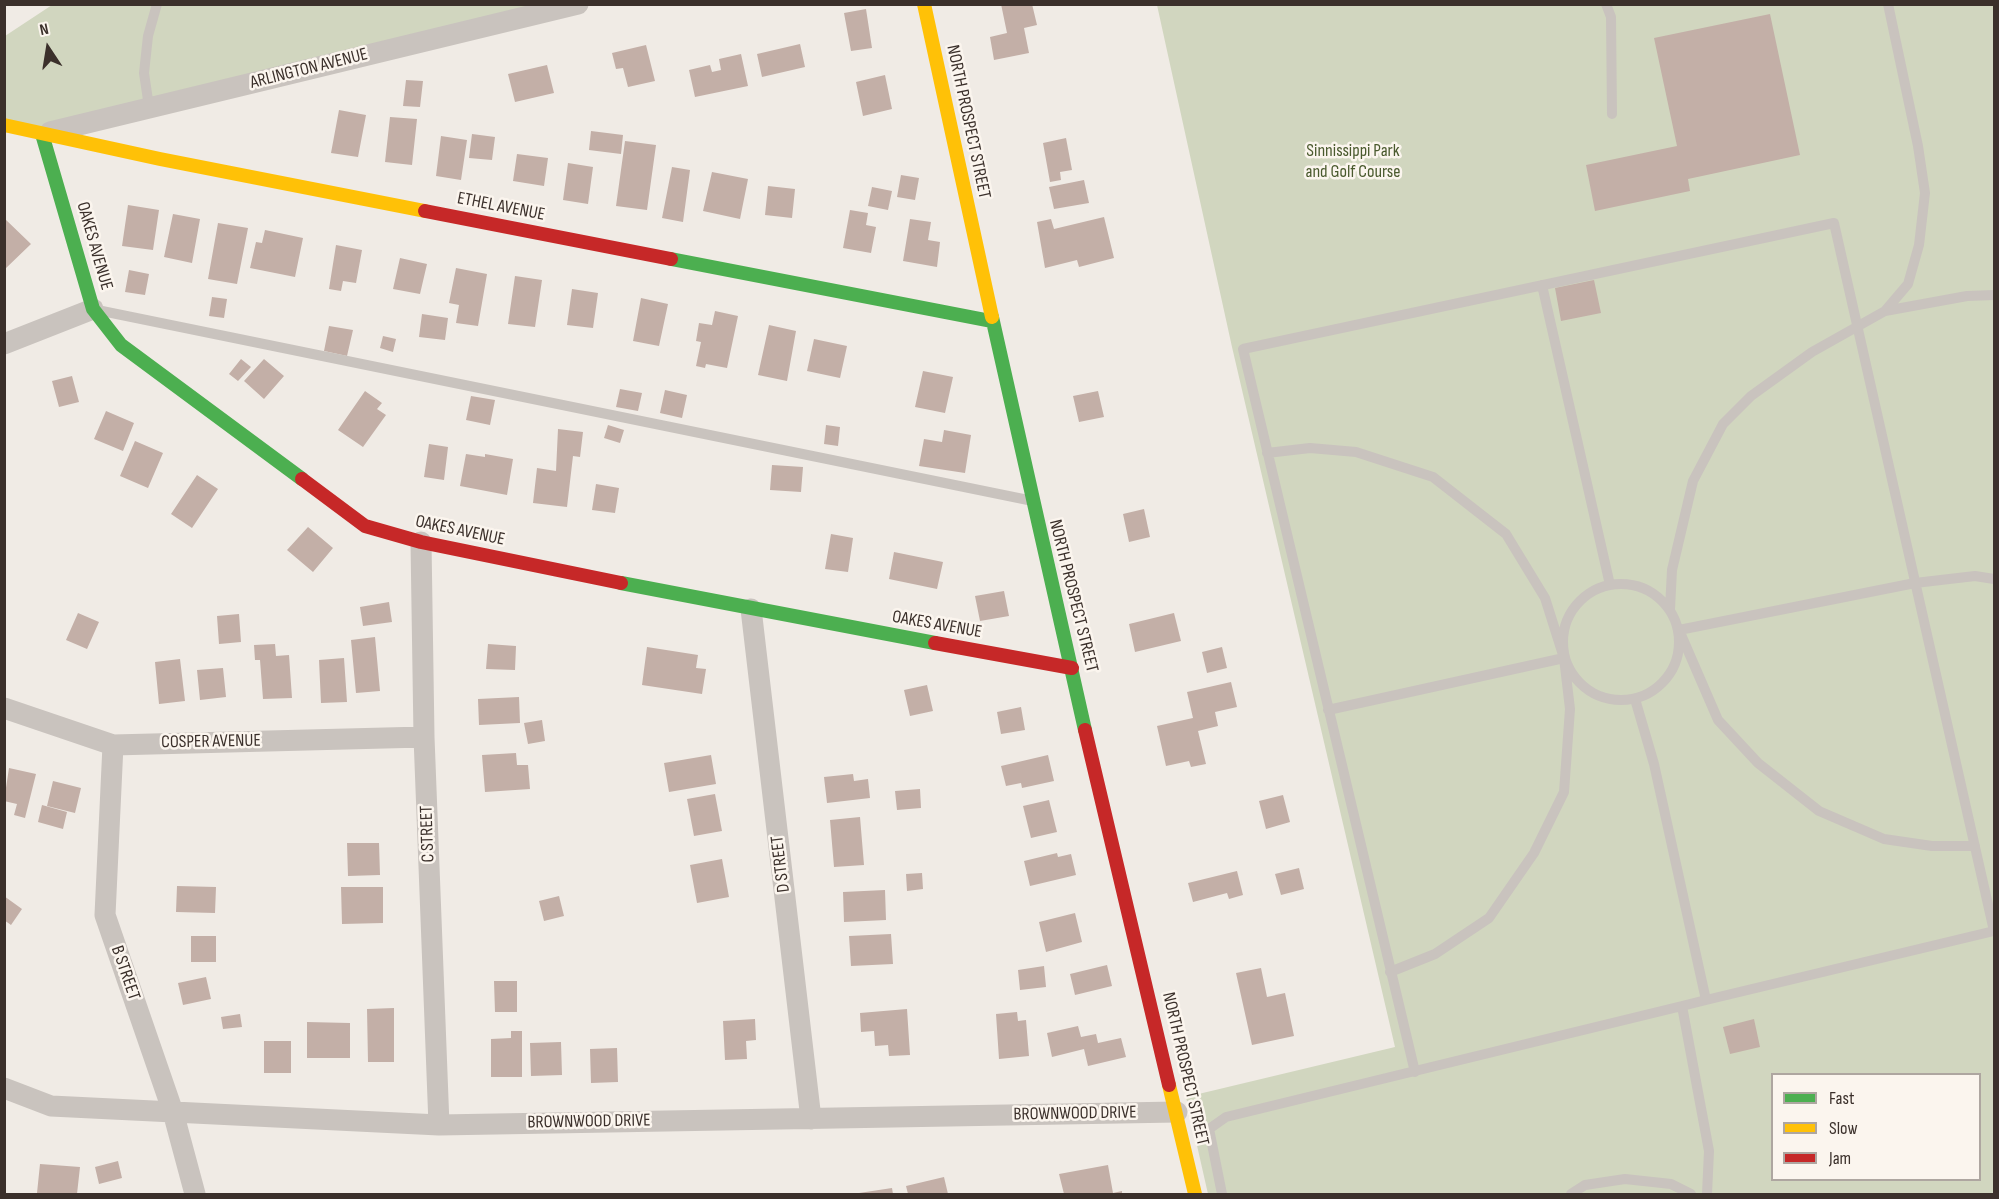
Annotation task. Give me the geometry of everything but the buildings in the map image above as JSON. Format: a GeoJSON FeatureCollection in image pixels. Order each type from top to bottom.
{"type":"FeatureCollection","features":[{"type":"Feature","properties":{"kind":"street","name":"ARLINGTON AVENUE"},"geometry":{"type":"LineString","coordinates":[[42,134],[578,4]]}},
{"type":"Feature","properties":{"kind":"street","name":"NORTH PROSPECT STREET"},"geometry":{"type":"LineString","coordinates":[[924,4],[1031,500],[1195,1194]]}},
{"type":"Feature","properties":{"kind":"street","name":"ETHEL AVENUE"},"geometry":{"type":"LineString","coordinates":[[6,127],[183,164],[992,321]]}},
{"type":"Feature","properties":{"kind":"street","name":"OAKES AVENUE"},"geometry":{"type":"LineString","coordinates":[[42,134],[93,309],[121,345],[365,526],[421,542],[751,609],[1072,668]]}},
{"type":"Feature","properties":{"kind":"street"},"geometry":{"type":"LineString","coordinates":[[4,344],[93,309]]}},
{"type":"Feature","properties":{"kind":"street","name":"C STREET"},"geometry":{"type":"LineString","coordinates":[[421,542],[424,737],[439,1125]]}},
{"type":"Feature","properties":{"kind":"street","name":"D STREET"},"geometry":{"type":"LineString","coordinates":[[751,609],[811,1119]]}},
{"type":"Feature","properties":{"kind":"street","name":"COSPER AVENUE"},"geometry":{"type":"LineString","coordinates":[[4,708],[112,745],[424,737]]}},
{"type":"Feature","properties":{"kind":"street","name":"B STREET"},"geometry":{"type":"LineString","coordinates":[[112,745],[105,915],[173,1112],[195,1194]]}},
{"type":"Feature","properties":{"kind":"street","name":"BROWNWOOD DRIVE"},"geometry":{"type":"LineString","coordinates":[[4,1088],[51,1107],[439,1125],[1177,1112]]}},
{"type":"Feature","properties":{"kind":"lane"},"geometry":{"type":"LineString","coordinates":[[149,107],[144,73],[148,36],[157,4]]}},
{"type":"Feature","properties":{"kind":"lane"},"geometry":{"type":"LineString","coordinates":[[1606,4],[1611,17],[1612,114]]}},
{"type":"Feature","properties":{"kind":"lane"},"geometry":{"type":"LineString","coordinates":[[1885,311],[1908,284],[1919,245],[1925,193],[1918,146],[1888,4]]}},
{"type":"Feature","properties":{"kind":"lane"},"geometry":{"type":"LineString","coordinates":[[1222,1194],[1209,1129],[1226,1117],[1415,1072],[1706,1000],[1995,931],[1834,223],[1243,349],[1415,1072]]}},
{"type":"Feature","properties":{"kind":"lane"},"geometry":{"type":"LineString","coordinates":[[1542,285],[1610,585]]}},
{"type":"Feature","properties":{"kind":"lane"},"geometry":{"type":"LineString","coordinates":[[1670,609],[1672,570],[1693,481],[1723,424],[1751,396],[1812,352],[1885,311],[1967,296],[1995,295]]}},
{"type":"Feature","properties":{"kind":"lane"},"geometry":{"type":"LineString","coordinates":[[93,309],[1031,500]]}},
{"type":"Feature","properties":{"kind":"lane"},"geometry":{"type":"LineString","coordinates":[[1267,453],[1310,448],[1356,453],[1433,477],[1506,534],[1545,598],[1564,658],[1574,676],[1596,695],[1620,701],[1648,694],[1670,675],[1680,650],[1679,630]]}},
{"type":"Feature","properties":{"kind":"lane"},"geometry":{"type":"LineString","coordinates":[[1679,630],[1915,583],[1975,576],[1995,579]]}},
{"type":"Feature","properties":{"kind":"lane"},"geometry":{"type":"LineString","coordinates":[[1390,972],[1435,954],[1489,918],[1534,853],[1564,792],[1570,709],[1562,637],[1573,608],[1584,596],[1610,585],[1623,583],[1643,587],[1656,594],[1670,609],[1718,720],[1758,763],[1819,811],[1884,839],[1932,846],[1975,846]]}},
{"type":"Feature","properties":{"kind":"lane"},"geometry":{"type":"LineString","coordinates":[[1328,710],[1564,658]]}},
{"type":"Feature","properties":{"kind":"lane"},"geometry":{"type":"LineString","coordinates":[[1635,699],[1654,765],[1706,1000]]}},
{"type":"Feature","properties":{"kind":"lane"},"geometry":{"type":"LineString","coordinates":[[1682,1006],[1709,1150],[1707,1194]]}},
{"type":"Feature","properties":{"kind":"lane"},"geometry":{"type":"LineString","coordinates":[[1571,1194],[1585,1185],[1625,1179],[1671,1184],[1691,1194]]}},
{"type":"Feature","properties":{"kind":"green space"},"geometry":{"type":"Polygon","coordinates":[[[52,5],[578,5],[42,134],[5,121],[5,36],[52,5]]]}},
{"type":"Feature","properties":{"kind":"green space","name":"Sinnissippi Park and Golf Course"},"geometry":{"type":"Polygon","coordinates":[[[1157,5],[1994,5],[1994,1194],[1208,1194],[1186,1097],[1395,1047],[1232,347],[1157,5]]]}},
{"type":"Feature","properties":{"kind":"traffic: fast"},"geometry":{"type":"LineString","coordinates":[[42,134],[93,309],[121,345],[302,479]]}},
{"type":"Feature","properties":{"kind":"traffic: fast"},"geometry":{"type":"LineString","coordinates":[[671,259],[991,321]]}},
{"type":"Feature","properties":{"kind":"traffic: fast"},"geometry":{"type":"LineString","coordinates":[[992,317],[1085,730]]}},
{"type":"Feature","properties":{"kind":"traffic: fast"},"geometry":{"type":"LineString","coordinates":[[621,583],[935,643]]}},
{"type":"Feature","properties":{"kind":"traffic: slow"},"geometry":{"type":"LineString","coordinates":[[924,4],[992,317]]}},
{"type":"Feature","properties":{"kind":"traffic: slow"},"geometry":{"type":"LineString","coordinates":[[4,125],[160,159],[425,211]]}},
{"type":"Feature","properties":{"kind":"traffic: slow"},"geometry":{"type":"LineString","coordinates":[[1169,1085],[1195,1194]]}},
{"type":"Feature","properties":{"kind":"traffic: jam"},"geometry":{"type":"LineString","coordinates":[[425,211],[671,259]]}},
{"type":"Feature","properties":{"kind":"traffic: jam"},"geometry":{"type":"LineString","coordinates":[[302,479],[365,526],[421,542],[621,583]]}},
{"type":"Feature","properties":{"kind":"traffic: jam"},"geometry":{"type":"LineString","coordinates":[[935,643],[1072,668]]}},
{"type":"Feature","properties":{"kind":"traffic: jam"},"geometry":{"type":"LineString","coordinates":[[1085,730],[1169,1085]]}}]}
